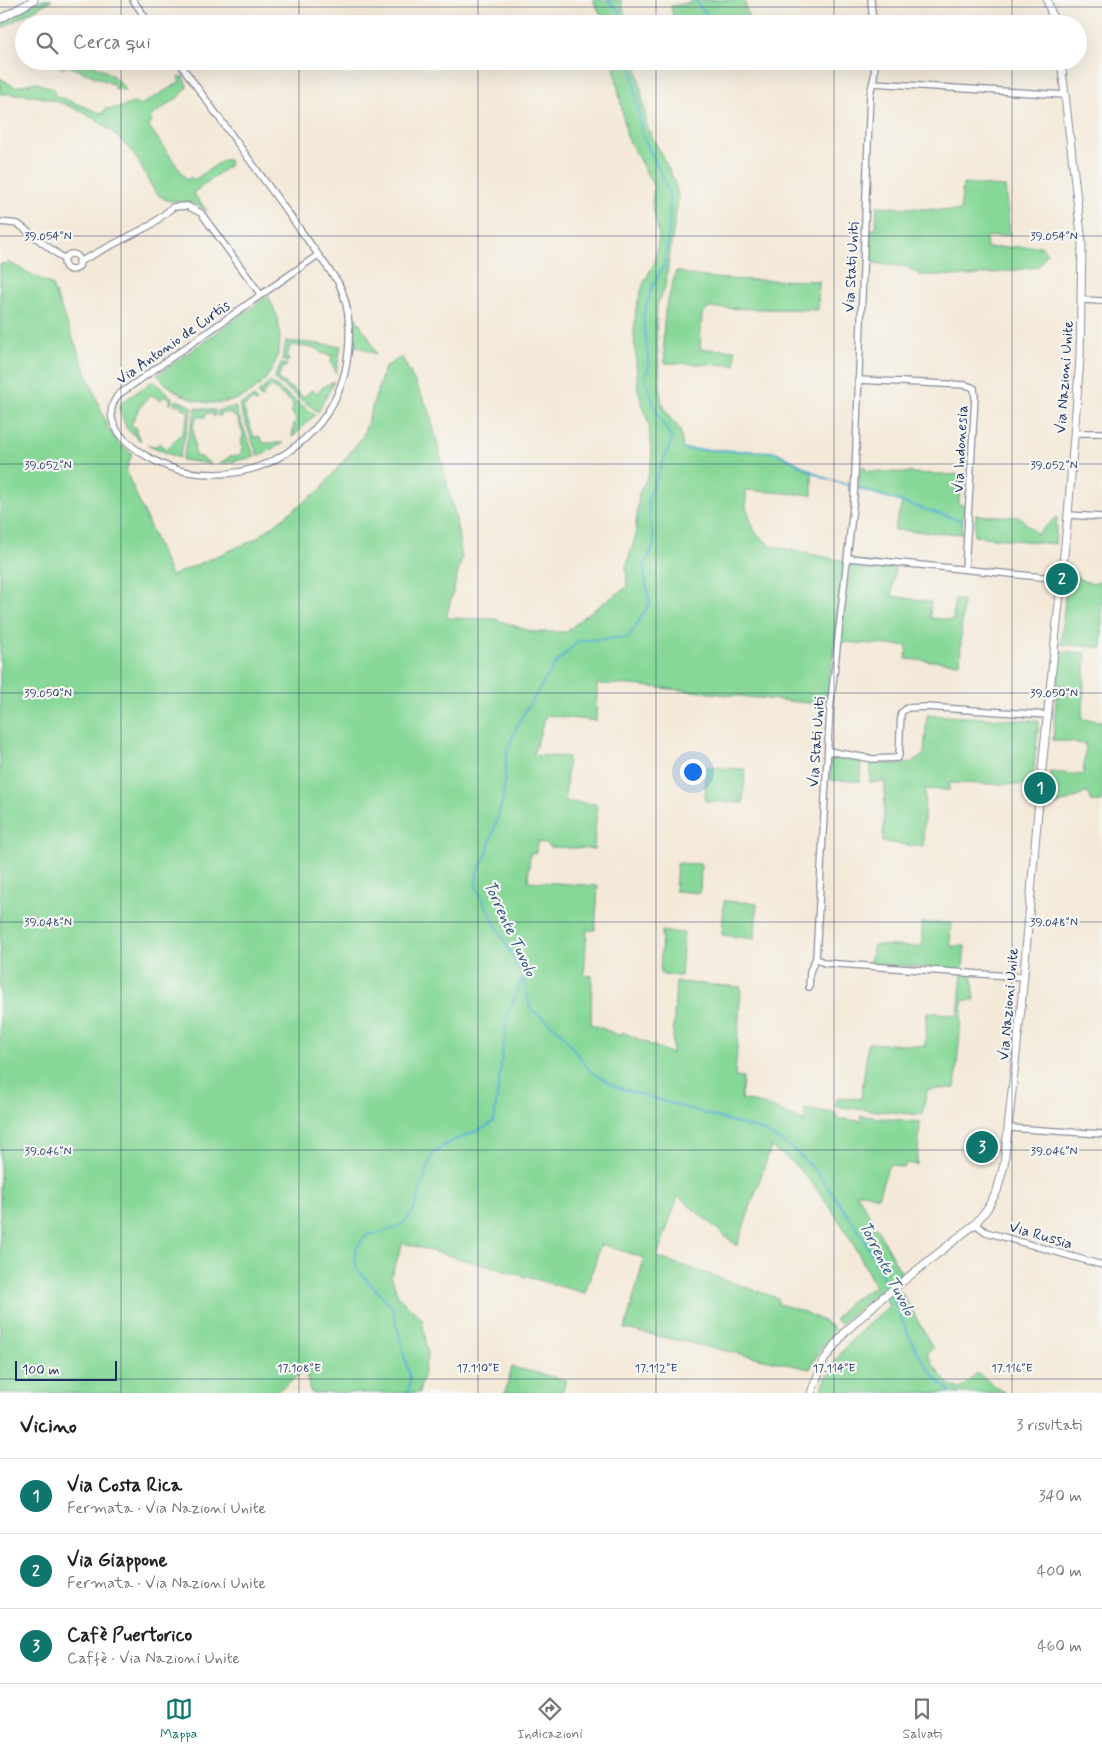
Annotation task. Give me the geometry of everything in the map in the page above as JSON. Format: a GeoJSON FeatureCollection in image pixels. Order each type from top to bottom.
{"type":"FeatureCollection","features":[{"type":"Feature","properties":{"kind":"street"},"geometry":{"type":"LineString","coordinates":[[0,19],[34,0]]}},
{"type":"Feature","properties":{"kind":"street"},"geometry":{"type":"LineString","coordinates":[[133,0],[144,15]]}},
{"type":"Feature","properties":{"kind":"street"},"geometry":{"type":"LineString","coordinates":[[870,0],[872,15]]}},
{"type":"Feature","properties":{"kind":"street"},"geometry":{"type":"LineString","coordinates":[[1047,0],[1052,15]]}},
{"type":"Feature","properties":{"kind":"street","name":"Via Antonio de Curtis"},"geometry":{"type":"LineString","coordinates":[[184,70],[318,256],[343,291],[348,328],[348,353],[338,394],[323,420],[303,441],[271,461],[259,466],[215,474],[168,467],[141,453],[122,439],[116,428],[111,411],[112,402],[118,395],[318,256]]}},
{"type":"Feature","properties":{"kind":"street","name":"Via Stati Uniti"},"geometry":{"type":"LineString","coordinates":[[809,988],[810,971],[816,958],[836,647],[849,558],[854,498],[870,94],[874,70]]}},
{"type":"Feature","properties":{"kind":"street","name":"Via Nazioni Unite"},"geometry":{"type":"LineString","coordinates":[[811,1393],[817,1375],[831,1348],[845,1332],[882,1298],[975,1224],[988,1208],[997,1191],[1004,1165],[1010,1128],[1047,714],[1068,515],[1083,300],[1081,236],[1062,70]]}},
{"type":"Feature","properties":{"kind":"street"},"geometry":{"type":"LineString","coordinates":[[873,83],[1064,95]]}},
{"type":"Feature","properties":{"kind":"street"},"geometry":{"type":"LineString","coordinates":[[0,222],[18,224],[64,259],[65,266],[70,270],[77,268],[80,262],[151,225],[173,207],[187,206],[201,213],[261,295]]}},
{"type":"Feature","properties":{"kind":"street"},"geometry":{"type":"LineString","coordinates":[[64,259],[70,254],[74,254],[80,262]]}},
{"type":"Feature","properties":{"kind":"street"},"geometry":{"type":"LineString","coordinates":[[1083,300],[1102,301]]}},
{"type":"Feature","properties":{"kind":"street","name":"Via Indonesia"},"geometry":{"type":"LineString","coordinates":[[858,380],[966,385],[974,388],[965,569]]}},
{"type":"Feature","properties":{"kind":"street"},"geometry":{"type":"LineString","coordinates":[[1074,433],[1102,433]]}},
{"type":"Feature","properties":{"kind":"street"},"geometry":{"type":"LineString","coordinates":[[1068,515],[1102,517]]}},
{"type":"Feature","properties":{"kind":"street"},"geometry":{"type":"LineString","coordinates":[[849,558],[1062,579]]}},
{"type":"Feature","properties":{"kind":"street"},"geometry":{"type":"LineString","coordinates":[[828,751],[873,759],[897,758],[899,754],[901,713],[907,708],[935,707],[1047,714]]}},
{"type":"Feature","properties":{"kind":"street"},"geometry":{"type":"LineString","coordinates":[[816,958],[824,963],[1024,977]]}},
{"type":"Feature","properties":{"kind":"street"},"geometry":{"type":"LineString","coordinates":[[810,971],[824,963]]}},
{"type":"Feature","properties":{"kind":"street"},"geometry":{"type":"LineString","coordinates":[[1010,1128],[1102,1134]]}},
{"type":"Feature","properties":{"kind":"street","name":"Via Russia"},"geometry":{"type":"LineString","coordinates":[[975,1224],[995,1235],[1102,1265]]}},
{"type":"Feature","properties":{"kind":"green space"},"geometry":{"type":"Polygon","coordinates":[[[41,0],[52,0],[25,15],[15,15],[15,21],[0,29],[0,23],[41,0]]]}},
{"type":"Feature","properties":{"kind":"green space"},"geometry":{"type":"Polygon","coordinates":[[[593,0],[621,0],[625,15],[601,15],[593,0]]]}},
{"type":"Feature","properties":{"kind":"green space"},"geometry":{"type":"Polygon","coordinates":[[[692,0],[744,0],[748,15],[673,15],[671,6],[694,2],[692,0]]]}},
{"type":"Feature","properties":{"kind":"green space"},"geometry":{"type":"Polygon","coordinates":[[[78,70],[104,70],[126,90],[114,89],[115,85],[78,70]]]}},
{"type":"Feature","properties":{"kind":"green space"},"geometry":{"type":"Polygon","coordinates":[[[615,70],[638,70],[647,126],[674,180],[678,197],[665,287],[657,305],[656,325],[661,400],[669,417],[680,429],[683,449],[776,452],[812,473],[812,495],[746,490],[746,507],[755,532],[771,546],[844,561],[827,705],[632,685],[597,684],[596,721],[546,715],[533,755],[568,757],[565,802],[597,804],[594,849],[550,847],[545,843],[537,842],[536,853],[530,853],[528,881],[598,886],[595,930],[587,930],[584,975],[592,976],[591,1024],[621,1036],[622,1032],[672,1054],[676,982],[741,987],[735,1077],[743,1078],[741,1099],[770,1106],[804,1122],[805,1109],[836,1113],[836,1118],[860,1121],[861,1116],[920,1122],[917,1165],[906,1163],[904,1168],[889,1164],[878,1197],[860,1192],[857,1193],[902,1274],[908,1270],[909,1273],[894,1284],[898,1292],[901,1291],[933,1348],[927,1354],[941,1375],[949,1384],[961,1389],[977,1373],[1005,1393],[820,1393],[826,1378],[840,1354],[857,1335],[889,1306],[881,1289],[841,1324],[835,1320],[850,1301],[875,1287],[851,1240],[822,1196],[796,1166],[771,1147],[737,1246],[678,1196],[657,1257],[778,1298],[778,1304],[808,1313],[834,1328],[832,1335],[821,1348],[810,1369],[625,1329],[644,1258],[601,1244],[585,1293],[403,1243],[391,1276],[399,1298],[422,1319],[428,1353],[419,1393],[311,1393],[305,1370],[275,1393],[0,1393],[0,264],[10,263],[52,285],[110,433],[112,433],[120,445],[132,454],[126,471],[171,576],[254,540],[321,489],[363,436],[385,367],[402,357],[429,410],[456,520],[462,558],[446,618],[494,619],[534,632],[567,632],[583,617],[627,587],[626,567],[635,538],[639,493],[648,476],[652,457],[649,425],[638,390],[634,333],[636,308],[644,282],[654,264],[659,237],[652,203],[654,187],[627,137],[615,70]]]}},
{"type":"Feature","properties":{"kind":"green space"},"geometry":{"type":"Polygon","coordinates":[[[178,77],[183,77],[187,87],[180,96],[150,117],[152,122],[148,125],[187,180],[191,177],[194,180],[223,160],[229,160],[230,165],[193,193],[207,211],[200,206],[188,202],[166,200],[157,194],[136,158],[124,143],[109,130],[76,109],[39,97],[20,94],[0,94],[0,78],[15,87],[35,82],[56,90],[54,95],[103,114],[105,109],[119,108],[136,102],[139,106],[180,82],[178,77]]]}},
{"type":"Feature","properties":{"kind":"green space"},"geometry":{"type":"Polygon","coordinates":[[[963,184],[1005,187],[1010,235],[986,237],[987,248],[1041,246],[1047,253],[1038,267],[970,276],[920,275],[907,267],[873,263],[869,253],[870,229],[876,229],[877,206],[960,211],[963,184]]]}},
{"type":"Feature","properties":{"kind":"green space"},"geometry":{"type":"Polygon","coordinates":[[[676,271],[691,275],[727,279],[819,281],[818,310],[709,308],[702,314],[700,349],[735,350],[735,365],[665,363],[663,336],[665,311],[676,271]]]}},
{"type":"Feature","properties":{"kind":"green space"},"geometry":{"type":"Polygon","coordinates":[[[268,296],[279,325],[278,352],[269,374],[253,391],[231,401],[207,403],[181,394],[157,375],[268,296]]]}},
{"type":"Feature","properties":{"kind":"green space"},"geometry":{"type":"Polygon","coordinates":[[[352,312],[368,336],[376,354],[354,345],[352,312]]]}},
{"type":"Feature","properties":{"kind":"green space"},"geometry":{"type":"Polygon","coordinates":[[[286,341],[341,346],[336,373],[331,362],[332,356],[321,353],[319,349],[291,345],[286,358],[289,359],[288,362],[282,360],[286,341]]]}},
{"type":"Feature","properties":{"kind":"green space"},"geometry":{"type":"Polygon","coordinates":[[[281,363],[287,365],[283,367],[278,379],[304,397],[311,390],[319,393],[320,389],[334,381],[318,412],[274,379],[281,363]]]}},
{"type":"Feature","properties":{"kind":"green space"},"geometry":{"type":"Polygon","coordinates":[[[153,381],[174,399],[169,404],[171,400],[164,396],[161,400],[151,395],[139,408],[131,425],[137,428],[136,432],[141,441],[127,429],[119,409],[122,402],[153,381]]]}},
{"type":"Feature","properties":{"kind":"green space"},"geometry":{"type":"Polygon","coordinates":[[[270,382],[315,415],[292,438],[294,423],[297,421],[292,413],[293,403],[272,387],[262,394],[264,397],[261,398],[258,393],[270,382]]]}},
{"type":"Feature","properties":{"kind":"green space"},"geometry":{"type":"Polygon","coordinates":[[[254,397],[257,401],[253,400],[243,407],[254,437],[259,436],[264,443],[284,443],[258,456],[239,405],[254,397]]]}},
{"type":"Feature","properties":{"kind":"green space"},"geometry":{"type":"Polygon","coordinates":[[[177,400],[193,407],[179,458],[147,445],[157,446],[159,443],[167,449],[183,432],[189,412],[177,404],[174,405],[177,400]]]}},
{"type":"Feature","properties":{"kind":"green space"},"geometry":{"type":"Polygon","coordinates":[[[235,407],[255,457],[219,464],[230,456],[241,455],[242,437],[244,437],[237,417],[232,416],[232,413],[221,413],[218,416],[218,410],[235,407]]]}},
{"type":"Feature","properties":{"kind":"green space"},"geometry":{"type":"Polygon","coordinates":[[[196,408],[215,410],[215,416],[212,413],[206,413],[205,417],[197,417],[193,425],[195,456],[201,457],[211,464],[182,460],[196,408]]]}},
{"type":"Feature","properties":{"kind":"green space"},"geometry":{"type":"Polygon","coordinates":[[[865,466],[866,471],[960,475],[959,505],[964,505],[962,534],[894,530],[902,503],[858,487],[858,470],[865,466]]]}},
{"type":"Feature","properties":{"kind":"green space"},"geometry":{"type":"Polygon","coordinates":[[[976,515],[1020,517],[1037,534],[1057,517],[1055,544],[974,536],[976,515]]]}},
{"type":"Feature","properties":{"kind":"green space"},"geometry":{"type":"Polygon","coordinates":[[[852,560],[895,565],[892,596],[931,602],[930,618],[953,620],[954,600],[963,600],[960,663],[906,659],[907,646],[841,642],[840,637],[852,560]]]}},
{"type":"Feature","properties":{"kind":"green space"},"geometry":{"type":"Polygon","coordinates":[[[1068,564],[1081,580],[1086,582],[1102,581],[1102,648],[1061,644],[1068,564]]]}},
{"type":"Feature","properties":{"kind":"green space"},"geometry":{"type":"Polygon","coordinates":[[[1060,651],[1086,653],[1082,719],[1102,721],[1102,802],[1092,802],[1088,792],[1046,810],[1050,772],[1083,775],[1086,744],[1053,740],[1060,651]]]}},
{"type":"Feature","properties":{"kind":"green space"},"geometry":{"type":"Polygon","coordinates":[[[927,715],[1039,721],[1032,785],[950,783],[949,790],[925,789],[923,847],[883,842],[885,782],[870,782],[871,761],[906,764],[918,759],[924,754],[927,715]]]}},
{"type":"Feature","properties":{"kind":"green space"},"geometry":{"type":"Polygon","coordinates":[[[831,755],[861,761],[860,781],[830,780],[831,755]]]}},
{"type":"Feature","properties":{"kind":"green space"},"geometry":{"type":"Polygon","coordinates":[[[706,767],[745,769],[743,803],[705,801],[706,767]]]}},
{"type":"Feature","properties":{"kind":"green space"},"geometry":{"type":"Polygon","coordinates":[[[677,863],[701,864],[700,893],[675,891],[677,863]]]}},
{"type":"Feature","properties":{"kind":"green space"},"geometry":{"type":"Polygon","coordinates":[[[724,901],[757,903],[755,939],[722,935],[724,901]]]}},
{"type":"Feature","properties":{"kind":"green space"},"geometry":{"type":"Polygon","coordinates":[[[922,923],[951,923],[950,946],[965,946],[963,969],[869,964],[874,945],[922,947],[922,923]]]}},
{"type":"Feature","properties":{"kind":"green space"},"geometry":{"type":"Polygon","coordinates":[[[662,931],[684,933],[681,976],[663,975],[660,973],[662,931]]]}},
{"type":"Feature","properties":{"kind":"green space"},"geometry":{"type":"Polygon","coordinates":[[[962,974],[972,975],[975,1000],[963,1000],[955,1088],[927,1090],[922,1115],[836,1107],[837,1098],[861,1099],[868,1043],[925,1046],[927,1012],[958,1015],[962,974]]]}},
{"type":"Feature","properties":{"kind":"green space"},"geometry":{"type":"Polygon","coordinates":[[[512,1367],[566,1380],[562,1393],[505,1393],[512,1367]]]}},
{"type":"Feature","properties":{"kind":"waterway","name":"Torrente Tuvolo"},"geometry":{"type":"LineString","coordinates":[[608,0],[621,15]]}},
{"type":"Feature","properties":{"kind":"waterway"},"geometry":{"type":"LineString","coordinates":[[697,0],[699,6],[708,15]]}},
{"type":"Feature","properties":{"kind":"waterway","name":"Torrente Tuvolo"},"geometry":{"type":"LineString","coordinates":[[632,70],[642,134],[670,198],[669,229],[664,265],[652,287],[643,318],[649,367],[645,377],[657,414],[672,439],[648,500],[654,545],[643,568],[650,603],[629,637],[578,641],[556,663],[522,716],[507,750],[503,799],[486,856],[477,872],[476,887],[523,977],[530,1008],[560,1031],[590,1071],[616,1087],[763,1131],[792,1148],[818,1173],[863,1237],[889,1290]]}},
{"type":"Feature","properties":{"kind":"waterway"},"geometry":{"type":"LineString","coordinates":[[683,449],[776,452],[822,477],[962,521]]}},
{"type":"Feature","properties":{"kind":"waterway"},"geometry":{"type":"LineString","coordinates":[[408,1393],[410,1378],[392,1307],[356,1268],[355,1250],[367,1235],[395,1228],[410,1217],[433,1154],[447,1144],[494,1121],[507,1017],[523,977]]}},
{"type":"Feature","properties":{"kind":"waterway","name":"Torrente Tuvolo"},"geometry":{"type":"LineString","coordinates":[[891,1295],[923,1361],[931,1373],[952,1393]]}},
{"type":"Feature","properties":{"kind":"place","name":"Via Giappone"},"geometry":{"type":"Point","coordinates":[1062,579]}},
{"type":"Feature","properties":{"kind":"place","name":"Via Costa Rica"},"geometry":{"type":"Point","coordinates":[1040,788]}},
{"type":"Feature","properties":{"kind":"place","name":"Cafè Puertorico"},"geometry":{"type":"Point","coordinates":[982,1147]}}]}
